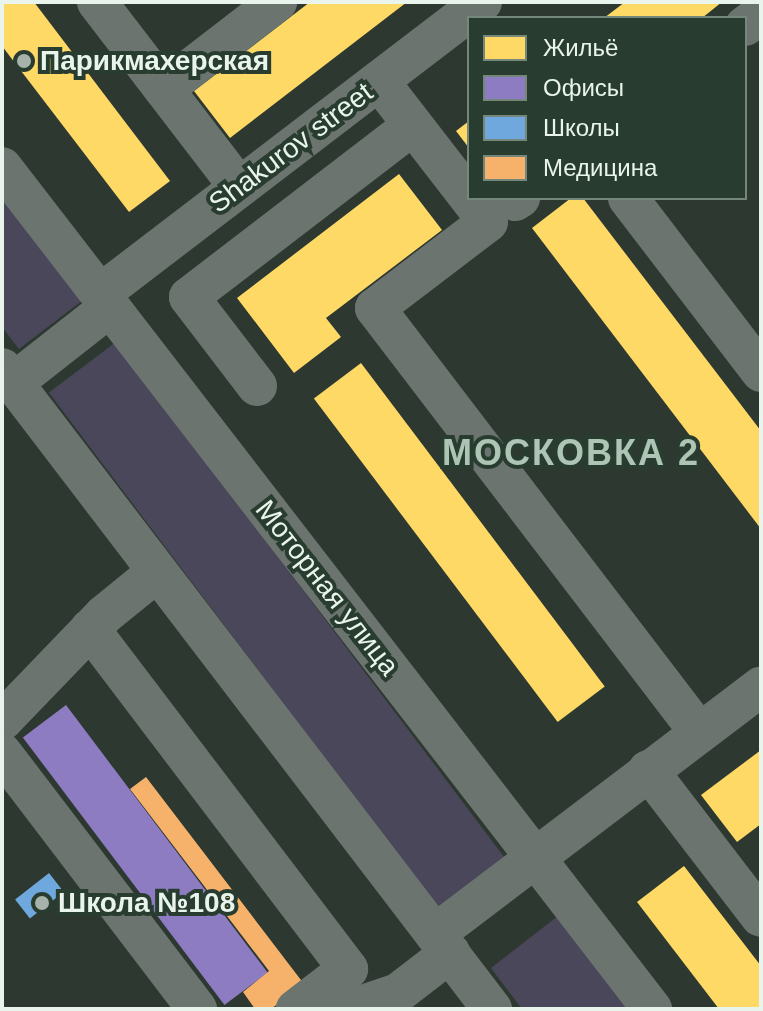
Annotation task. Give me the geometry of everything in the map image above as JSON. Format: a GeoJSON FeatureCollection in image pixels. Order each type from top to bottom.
{"type":"FeatureCollection","features":[{"type":"Feature","properties":{"kind":"street"},"geometry":{"type":"LineString","coordinates":[[97,2],[239,187]]}},
{"type":"Feature","properties":{"kind":"street"},"geometry":{"type":"LineString","coordinates":[[164,89],[277,2]]}},
{"type":"Feature","properties":{"kind":"street","name":"Shakurov street"},"geometry":{"type":"LineString","coordinates":[[8,376],[105,300],[239,187],[482,2]]}},
{"type":"Feature","properties":{"kind":"street"},"geometry":{"type":"LineString","coordinates":[[379,81],[467,195]]}},
{"type":"Feature","properties":{"kind":"street"},"geometry":{"type":"LineString","coordinates":[[257,386],[189,297],[413,125]]}},
{"type":"Feature","properties":{"kind":"street","name":"Моторная улица"},"geometry":{"type":"LineString","coordinates":[[2,167],[652,1009]]}},
{"type":"Feature","properties":{"kind":"street"},"geometry":{"type":"LineString","coordinates":[[471,200],[488,222],[375,308],[699,732]]}},
{"type":"Feature","properties":{"kind":"street"},"geometry":{"type":"LineString","coordinates":[[630,200],[761,372]]}},
{"type":"Feature","properties":{"kind":"street"},"geometry":{"type":"LineString","coordinates":[[8,376],[492,1009]]}},
{"type":"Feature","properties":{"kind":"street"},"geometry":{"type":"LineString","coordinates":[[2,721],[90,629],[157,572]]}},
{"type":"Feature","properties":{"kind":"street"},"geometry":{"type":"LineString","coordinates":[[90,629],[348,969],[296,1009]]}},
{"type":"Feature","properties":{"kind":"street"},"geometry":{"type":"LineString","coordinates":[[351,1009],[398,993],[443,944],[535,857],[761,687]]}},
{"type":"Feature","properties":{"kind":"street"},"geometry":{"type":"LineString","coordinates":[[2,753],[197,1009]]}},
{"type":"Feature","properties":{"kind":"street"},"geometry":{"type":"LineString","coordinates":[[648,770],[757,904]]}},
{"type":"Feature","properties":{"kind":"shaded area"},"geometry":{"type":"Polygon","coordinates":[[[2,195],[83,300],[19,349],[2,327],[2,195]]]}},
{"type":"Feature","properties":{"kind":"shaded area"},"geometry":{"type":"Polygon","coordinates":[[[116,342],[507,860],[439,911],[49,393],[116,342]]]}},
{"type":"Feature","properties":{"kind":"shaded area"},"geometry":{"type":"Polygon","coordinates":[[[567,909],[643,1009],[522,1009],[491,968],[567,909]]]}},
{"type":"Feature","properties":{"kind":"building: Жильё"},"geometry":{"type":"Polygon","coordinates":[[[2,2],[34,2],[170,181],[129,212],[2,46],[2,2]]]}},
{"type":"Feature","properties":{"kind":"building: Жильё"},"geometry":{"type":"Polygon","coordinates":[[[310,2],[407,2],[230,138],[194,91],[310,2]]]}},
{"type":"Feature","properties":{"kind":"building: Жильё"},"geometry":{"type":"Polygon","coordinates":[[[625,2],[722,2],[704,16],[607,16],[625,2]]]}},
{"type":"Feature","properties":{"kind":"building: Жильё"},"geometry":{"type":"Polygon","coordinates":[[[467,123],[467,145],[456,131],[467,123]]]}},
{"type":"Feature","properties":{"kind":"building: Жильё"},"geometry":{"type":"Polygon","coordinates":[[[399,174],[442,230],[326,318],[341,337],[294,373],[237,298],[399,174]]]}},
{"type":"Feature","properties":{"kind":"building: Жильё"},"geometry":{"type":"Polygon","coordinates":[[[568,200],[585,200],[761,431],[761,529],[532,228],[568,200]]]}},
{"type":"Feature","properties":{"kind":"building: Жильё"},"geometry":{"type":"Polygon","coordinates":[[[361,363],[605,686],[558,722],[314,399],[361,363]]]}},
{"type":"Feature","properties":{"kind":"building: Жильё"},"geometry":{"type":"Polygon","coordinates":[[[761,750],[761,824],[737,842],[701,795],[761,750]]]}},
{"type":"Feature","properties":{"kind":"building: Жильё"},"geometry":{"type":"Polygon","coordinates":[[[684,866],[761,966],[761,1009],[719,1009],[637,902],[684,866]]]}},
{"type":"Feature","properties":{"kind":"building: Офисы"},"geometry":{"type":"Polygon","coordinates":[[[66,705],[268,973],[224,1005],[23,737],[66,705]]]}},
{"type":"Feature","properties":{"kind":"building: Школы"},"geometry":{"type":"Polygon","coordinates":[[[49,873],[64,892],[30,918],[15,899],[49,873]]]}},
{"type":"Feature","properties":{"kind":"building: Медицина"},"geometry":{"type":"Polygon","coordinates":[[[146,777],[304,984],[271,1009],[255,1009],[243,992],[269,971],[130,789],[146,777]]]}},
{"type":"Feature","properties":{"kind":"place","name":"Парикмахерская"},"geometry":{"type":"Point","coordinates":[24,61]}},
{"type":"Feature","properties":{"kind":"place","name":"Школа №108"},"geometry":{"type":"Point","coordinates":[42,903]}},
{"type":"Feature","properties":{"kind":"district","name":"МОСКОВКА 2"},"geometry":{"type":"Point","coordinates":[571,453]}}]}
